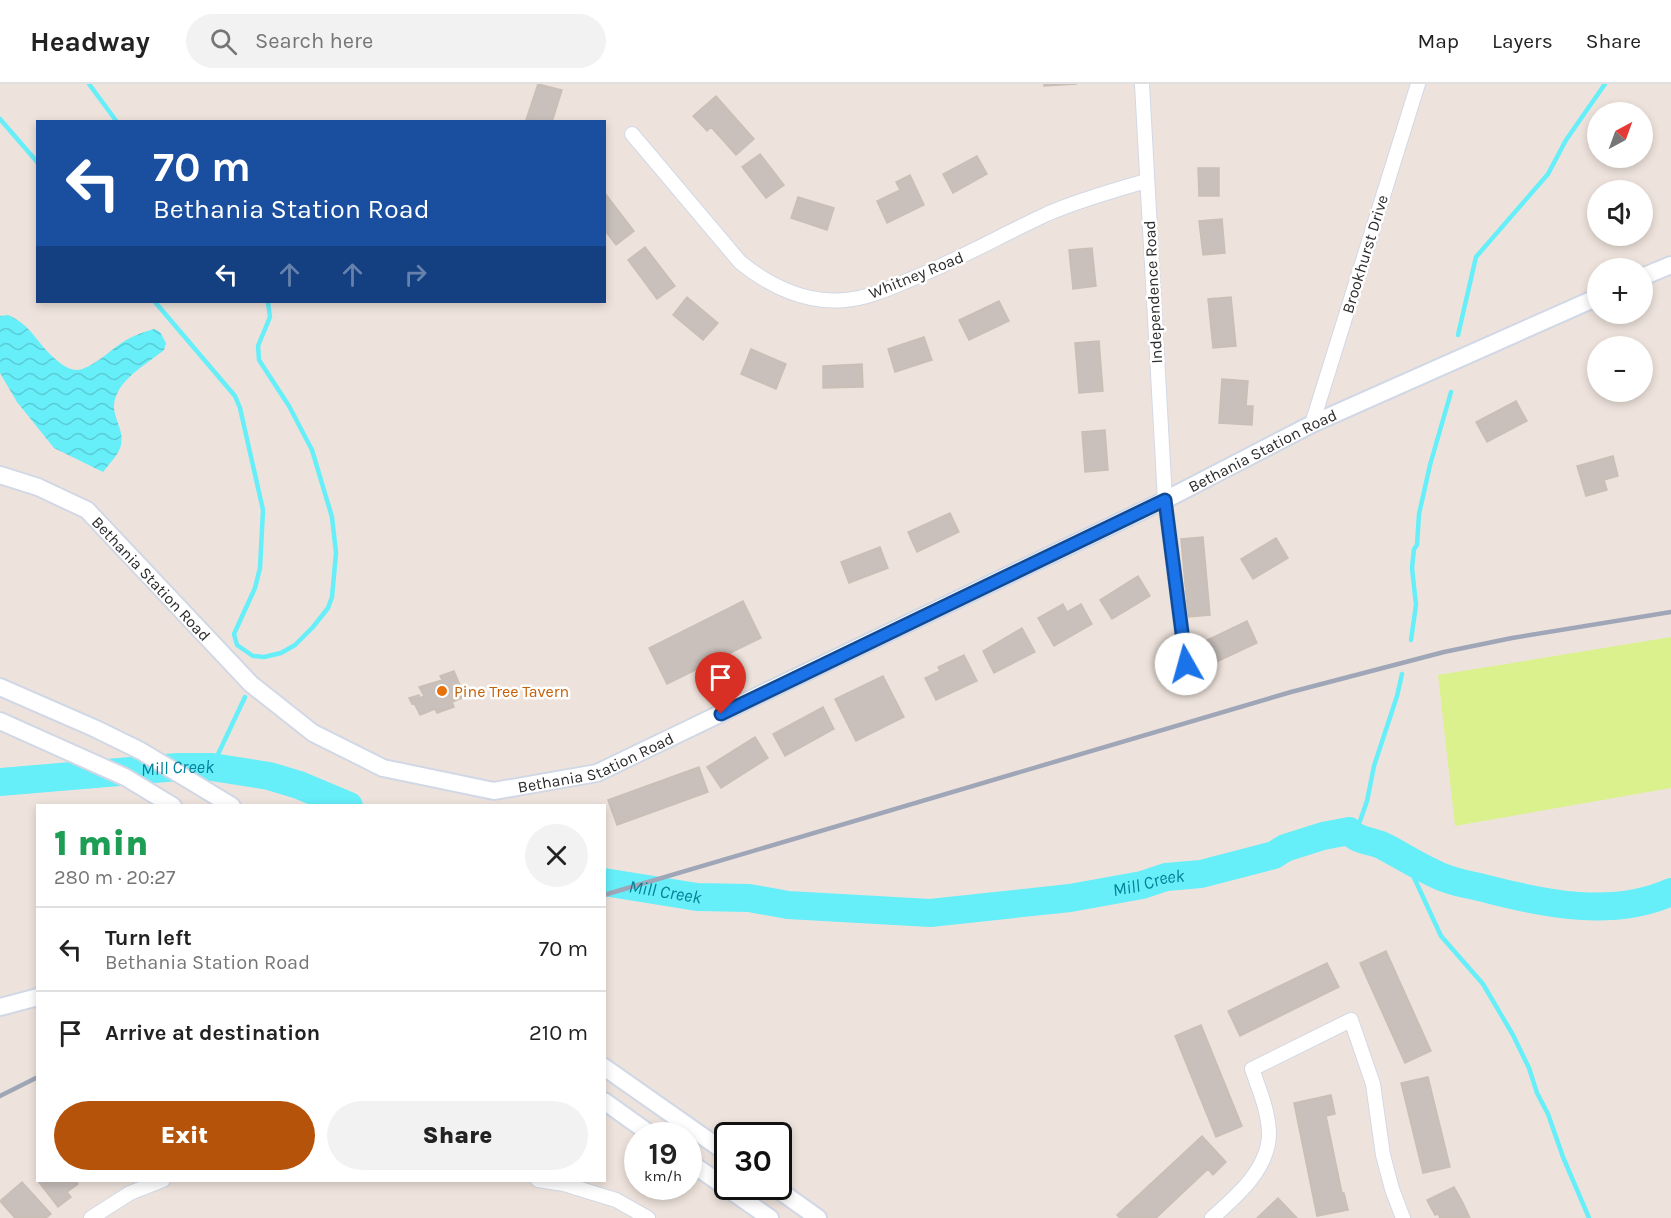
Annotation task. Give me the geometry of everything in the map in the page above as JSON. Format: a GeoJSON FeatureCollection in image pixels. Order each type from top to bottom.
{"type":"FeatureCollection","features":[{"type":"Feature","properties":{"kind":"street","name":"Independence Road"},"geometry":{"type":"LineString","coordinates":[[1142,84],[1165,500],[1186,664]]}},
{"type":"Feature","properties":{"kind":"street","name":"Brookhurst Drive"},"geometry":{"type":"LineString","coordinates":[[1312,424],[1418,84]]}},
{"type":"Feature","properties":{"kind":"street","name":"Whitney Road"},"geometry":{"type":"LineString","coordinates":[[632,134],[740,262],[756,276],[802,296],[823,300],[854,298],[892,288],[1085,198],[1146,181]]}},
{"type":"Feature","properties":{"kind":"street"},"geometry":{"type":"LineString","coordinates":[[1653,272],[1671,265]]}},
{"type":"Feature","properties":{"kind":"street","name":"Bethania Station Road"},"geometry":{"type":"LineString","coordinates":[[0,475],[38,487],[87,510],[251,684],[313,732],[383,768],[494,791],[597,773],[1165,500],[1312,424],[1587,302]]}},
{"type":"Feature","properties":{"kind":"street"},"geometry":{"type":"LineString","coordinates":[[0,687],[141,751],[229,804]]}},
{"type":"Feature","properties":{"kind":"street"},"geometry":{"type":"LineString","coordinates":[[0,721],[125,777],[170,804]]}},
{"type":"Feature","properties":{"kind":"street"},"geometry":{"type":"LineString","coordinates":[[0,1007],[36,998]]}},
{"type":"Feature","properties":{"kind":"street"},"geometry":{"type":"LineString","coordinates":[[1212,1218],[1245,1186],[1258,1169],[1266,1149],[1269,1129],[1252,1069],[1351,1020],[1373,1084],[1383,1155],[1403,1218]]}},
{"type":"Feature","properties":{"kind":"street"},"geometry":{"type":"LineString","coordinates":[[606,1068],[714,1144]]}},
{"type":"Feature","properties":{"kind":"street"},"geometry":{"type":"LineString","coordinates":[[606,1102],[633,1122]]}},
{"type":"Feature","properties":{"kind":"street"},"geometry":{"type":"LineString","coordinates":[[702,1171],[770,1218]]}},
{"type":"Feature","properties":{"kind":"street"},"geometry":{"type":"LineString","coordinates":[[91,1218],[130,1193],[158,1182]]}},
{"type":"Feature","properties":{"kind":"street"},"geometry":{"type":"LineString","coordinates":[[551,1182],[616,1200],[648,1218]]}},
{"type":"Feature","properties":{"kind":"street"},"geometry":{"type":"LineString","coordinates":[[792,1199],[818,1218]]}},
{"type":"Feature","properties":{"kind":"green space"},"geometry":{"type":"Polygon","coordinates":[[[1671,637],[1671,788],[1455,826],[1438,675],[1671,637]]]}},
{"type":"Feature","properties":{"kind":"water"},"geometry":{"type":"Polygon","coordinates":[[[8,315],[28,328],[46,350],[73,370],[88,367],[134,336],[154,329],[160,332],[166,343],[164,350],[129,378],[118,391],[114,411],[121,433],[121,445],[103,472],[54,448],[17,402],[0,373],[0,316],[8,315]]]}},
{"type":"Feature","properties":{"kind":"building"},"geometry":{"type":"Polygon","coordinates":[[[538,84],[562,90],[553,120],[526,120],[538,84]]]}},
{"type":"Feature","properties":{"kind":"building"},"geometry":{"type":"Polygon","coordinates":[[[1044,84],[1077,84],[1044,86],[1044,84]]]}},
{"type":"Feature","properties":{"kind":"building"},"geometry":{"type":"Polygon","coordinates":[[[716,96],[754,139],[736,155],[711,127],[707,131],[693,116],[716,96]]]}},
{"type":"Feature","properties":{"kind":"building"},"geometry":{"type":"Polygon","coordinates":[[[760,154],[784,185],[766,198],[742,167],[760,154]]]}},
{"type":"Feature","properties":{"kind":"building"},"geometry":{"type":"Polygon","coordinates":[[[977,156],[987,174],[953,193],[943,174],[977,156]]]}},
{"type":"Feature","properties":{"kind":"building"},"geometry":{"type":"Polygon","coordinates":[[[1198,168],[1219,168],[1219,196],[1199,196],[1198,168]]]}},
{"type":"Feature","properties":{"kind":"building"},"geometry":{"type":"Polygon","coordinates":[[[910,175],[924,205],[887,223],[877,201],[900,190],[896,182],[910,175]]]}},
{"type":"Feature","properties":{"kind":"building"},"geometry":{"type":"Polygon","coordinates":[[[606,195],[634,231],[616,245],[606,232],[606,195]]]}},
{"type":"Feature","properties":{"kind":"building"},"geometry":{"type":"Polygon","coordinates":[[[798,197],[834,208],[827,230],[791,218],[798,197]]]}},
{"type":"Feature","properties":{"kind":"building"},"geometry":{"type":"Polygon","coordinates":[[[1222,219],[1225,253],[1203,255],[1199,221],[1222,219]]]}},
{"type":"Feature","properties":{"kind":"building"},"geometry":{"type":"Polygon","coordinates":[[[645,247],[675,286],[657,299],[628,260],[645,247]]]}},
{"type":"Feature","properties":{"kind":"building"},"geometry":{"type":"Polygon","coordinates":[[[1092,248],[1096,286],[1073,289],[1069,250],[1092,248]]]}},
{"type":"Feature","properties":{"kind":"building"},"geometry":{"type":"Polygon","coordinates":[[[687,297],[718,323],[703,340],[673,315],[687,297]]]}},
{"type":"Feature","properties":{"kind":"building"},"geometry":{"type":"Polygon","coordinates":[[[1231,297],[1236,346],[1213,348],[1208,299],[1231,297]]]}},
{"type":"Feature","properties":{"kind":"building"},"geometry":{"type":"Polygon","coordinates":[[[999,301],[1009,321],[969,340],[959,320],[999,301]]]}},
{"type":"Feature","properties":{"kind":"building"},"geometry":{"type":"Polygon","coordinates":[[[924,337],[932,360],[895,372],[888,349],[924,337]]]}},
{"type":"Feature","properties":{"kind":"building"},"geometry":{"type":"Polygon","coordinates":[[[1099,341],[1103,391],[1079,393],[1075,343],[1099,341]]]}},
{"type":"Feature","properties":{"kind":"building"},"geometry":{"type":"Polygon","coordinates":[[[751,349],[786,364],[776,389],[741,374],[751,349]]]}},
{"type":"Feature","properties":{"kind":"building"},"geometry":{"type":"Polygon","coordinates":[[[862,364],[863,387],[823,388],[823,366],[862,364]]]}},
{"type":"Feature","properties":{"kind":"building"},"geometry":{"type":"Polygon","coordinates":[[[1222,379],[1248,381],[1246,406],[1253,406],[1252,425],[1219,423],[1222,379]]]}},
{"type":"Feature","properties":{"kind":"building"},"geometry":{"type":"Polygon","coordinates":[[[1516,401],[1527,421],[1487,442],[1476,422],[1516,401]]]}},
{"type":"Feature","properties":{"kind":"building"},"geometry":{"type":"Polygon","coordinates":[[[1105,430],[1108,470],[1085,472],[1082,432],[1105,430]]]}},
{"type":"Feature","properties":{"kind":"building"},"geometry":{"type":"Polygon","coordinates":[[[1613,456],[1618,476],[1604,480],[1607,490],[1586,496],[1577,466],[1613,456]]]}},
{"type":"Feature","properties":{"kind":"building"},"geometry":{"type":"Polygon","coordinates":[[[950,513],[959,532],[917,552],[908,532],[950,513]]]}},
{"type":"Feature","properties":{"kind":"building"},"geometry":{"type":"Polygon","coordinates":[[[1203,537],[1210,615],[1188,617],[1181,539],[1203,537]]]}},
{"type":"Feature","properties":{"kind":"building"},"geometry":{"type":"Polygon","coordinates":[[[1276,538],[1288,558],[1253,579],[1241,559],[1276,538]]]}},
{"type":"Feature","properties":{"kind":"building"},"geometry":{"type":"Polygon","coordinates":[[[880,547],[888,568],[849,583],[841,562],[880,547]]]}},
{"type":"Feature","properties":{"kind":"building"},"geometry":{"type":"Polygon","coordinates":[[[1138,576],[1150,596],[1112,619],[1100,600],[1138,576]]]}},
{"type":"Feature","properties":{"kind":"building"},"geometry":{"type":"Polygon","coordinates":[[[743,601],[761,638],[667,684],[649,648],[743,601]]]}},
{"type":"Feature","properties":{"kind":"building"},"geometry":{"type":"Polygon","coordinates":[[[1063,604],[1067,612],[1081,604],[1092,624],[1054,646],[1038,618],[1063,604]]]}},
{"type":"Feature","properties":{"kind":"building"},"geometry":{"type":"Polygon","coordinates":[[[1247,621],[1257,643],[1212,664],[1201,643],[1247,621]]]}},
{"type":"Feature","properties":{"kind":"building"},"geometry":{"type":"Polygon","coordinates":[[[1022,628],[1035,652],[994,673],[983,651],[1022,628]]]}},
{"type":"Feature","properties":{"kind":"building"},"geometry":{"type":"Polygon","coordinates":[[[964,655],[977,681],[936,700],[925,678],[940,671],[938,667],[964,655]]]}},
{"type":"Feature","properties":{"kind":"building","name":"Pine Tree Tavern"},"geometry":{"type":"Polygon","coordinates":[[[454,671],[465,697],[452,702],[454,707],[437,713],[435,709],[420,715],[409,698],[424,696],[419,687],[442,680],[440,676],[454,671]]]}},
{"type":"Feature","properties":{"kind":"building"},"geometry":{"type":"Polygon","coordinates":[[[883,676],[904,717],[856,741],[835,699],[883,676]]]}},
{"type":"Feature","properties":{"kind":"building"},"geometry":{"type":"Polygon","coordinates":[[[823,707],[834,729],[785,756],[773,734],[823,707]]]}},
{"type":"Feature","properties":{"kind":"building"},"geometry":{"type":"Polygon","coordinates":[[[755,737],[768,758],[721,788],[707,767],[755,737]]]}},
{"type":"Feature","properties":{"kind":"building"},"geometry":{"type":"Polygon","coordinates":[[[699,767],[708,792],[617,825],[608,800],[699,767]]]}},
{"type":"Feature","properties":{"kind":"building"},"geometry":{"type":"Polygon","coordinates":[[[1386,951],[1431,1051],[1405,1063],[1360,963],[1386,951]]]}},
{"type":"Feature","properties":{"kind":"building"},"geometry":{"type":"Polygon","coordinates":[[[1327,963],[1339,987],[1240,1036],[1228,1011],[1327,963]]]}},
{"type":"Feature","properties":{"kind":"building"},"geometry":{"type":"Polygon","coordinates":[[[1201,1025],[1242,1126],[1216,1137],[1175,1036],[1201,1025]]]}},
{"type":"Feature","properties":{"kind":"building"},"geometry":{"type":"Polygon","coordinates":[[[1428,1077],[1450,1167],[1423,1173],[1401,1083],[1428,1077]]]}},
{"type":"Feature","properties":{"kind":"building"},"geometry":{"type":"Polygon","coordinates":[[[1331,1095],[1335,1114],[1326,1116],[1342,1193],[1344,1193],[1348,1210],[1317,1216],[1294,1103],[1331,1095]]]}},
{"type":"Feature","properties":{"kind":"building"},"geometry":{"type":"Polygon","coordinates":[[[1202,1136],[1226,1162],[1213,1175],[1208,1169],[1156,1218],[1120,1218],[1117,1215],[1202,1136]]]}},
{"type":"Feature","properties":{"kind":"building"},"geometry":{"type":"Polygon","coordinates":[[[22,1182],[51,1214],[46,1218],[15,1218],[0,1201],[22,1182]]]}},
{"type":"Feature","properties":{"kind":"building"},"geometry":{"type":"Polygon","coordinates":[[[39,1182],[77,1182],[78,1184],[67,1192],[71,1197],[58,1207],[39,1182]]]}},
{"type":"Feature","properties":{"kind":"building"},"geometry":{"type":"Polygon","coordinates":[[[1454,1187],[1470,1218],[1440,1218],[1438,1214],[1435,1215],[1427,1200],[1454,1187]]]}},
{"type":"Feature","properties":{"kind":"building"},"geometry":{"type":"Polygon","coordinates":[[[1278,1198],[1297,1218],[1257,1218],[1278,1198]]]}},
{"type":"Feature","properties":{"kind":"waterway"},"geometry":{"type":"LineString","coordinates":[[89,84],[116,120]]}},
{"type":"Feature","properties":{"kind":"waterway"},"geometry":{"type":"LineString","coordinates":[[1458,335],[1476,257],[1548,174],[1566,140],[1605,84]]}},
{"type":"Feature","properties":{"kind":"waterway"},"geometry":{"type":"LineString","coordinates":[[0,119],[36,161]]}},
{"type":"Feature","properties":{"kind":"waterway"},"geometry":{"type":"LineString","coordinates":[[156,303],[235,396],[240,408],[263,510],[260,568],[255,588],[234,634],[237,645],[253,656],[264,657],[281,653],[295,645],[328,608],[332,597],[336,553],[332,517],[312,450],[289,406],[259,360],[258,346],[270,317],[268,303]]}},
{"type":"Feature","properties":{"kind":"waterway"},"geometry":{"type":"LineString","coordinates":[[1411,640],[1416,605],[1412,568],[1414,549],[1417,545],[1419,514],[1451,392]]}},
{"type":"Feature","properties":{"kind":"waterway"},"geometry":{"type":"LineString","coordinates":[[1349,831],[1360,821],[1367,801],[1374,766],[1402,674]]}},
{"type":"Feature","properties":{"kind":"waterway"},"geometry":{"type":"LineString","coordinates":[[212,767],[245,697]]}},
{"type":"Feature","properties":{"kind":"waterway","name":"Mill Creek"},"geometry":{"type":"LineString","coordinates":[[0,782],[178,767],[212,767],[269,776],[299,785],[344,804]]}},
{"type":"Feature","properties":{"kind":"waterway","name":"Mill Creek"},"geometry":{"type":"LineString","coordinates":[[606,882],[697,897],[749,898],[788,905],[930,913],[1070,898],[1142,885],[1166,877],[1201,874],[1274,855],[1285,848],[1323,836],[1349,831],[1357,837],[1380,845],[1447,879],[1532,899],[1579,906],[1626,905],[1671,892]]}},
{"type":"Feature","properties":{"kind":"waterway"},"geometry":{"type":"LineString","coordinates":[[1405,858],[1441,936],[1483,984],[1513,1035],[1529,1068],[1537,1093],[1548,1114],[1563,1157],[1589,1218]]}},
{"type":"Feature","properties":{"kind":"railway"},"geometry":{"type":"LineString","coordinates":[[606,894],[1291,692],[1444,652],[1512,638],[1671,612]]}},
{"type":"Feature","properties":{"kind":"railway"},"geometry":{"type":"LineString","coordinates":[[0,1096],[36,1078]]}},
{"type":"Feature","properties":{"kind":"place","name":"Pine Tree Tavern"},"geometry":{"type":"Point","coordinates":[442,691]}},
{"type":"Feature","properties":{"kind":"route"},"geometry":{"type":"LineString","coordinates":[[721,714],[1165,500],[1186,664]]}}]}
